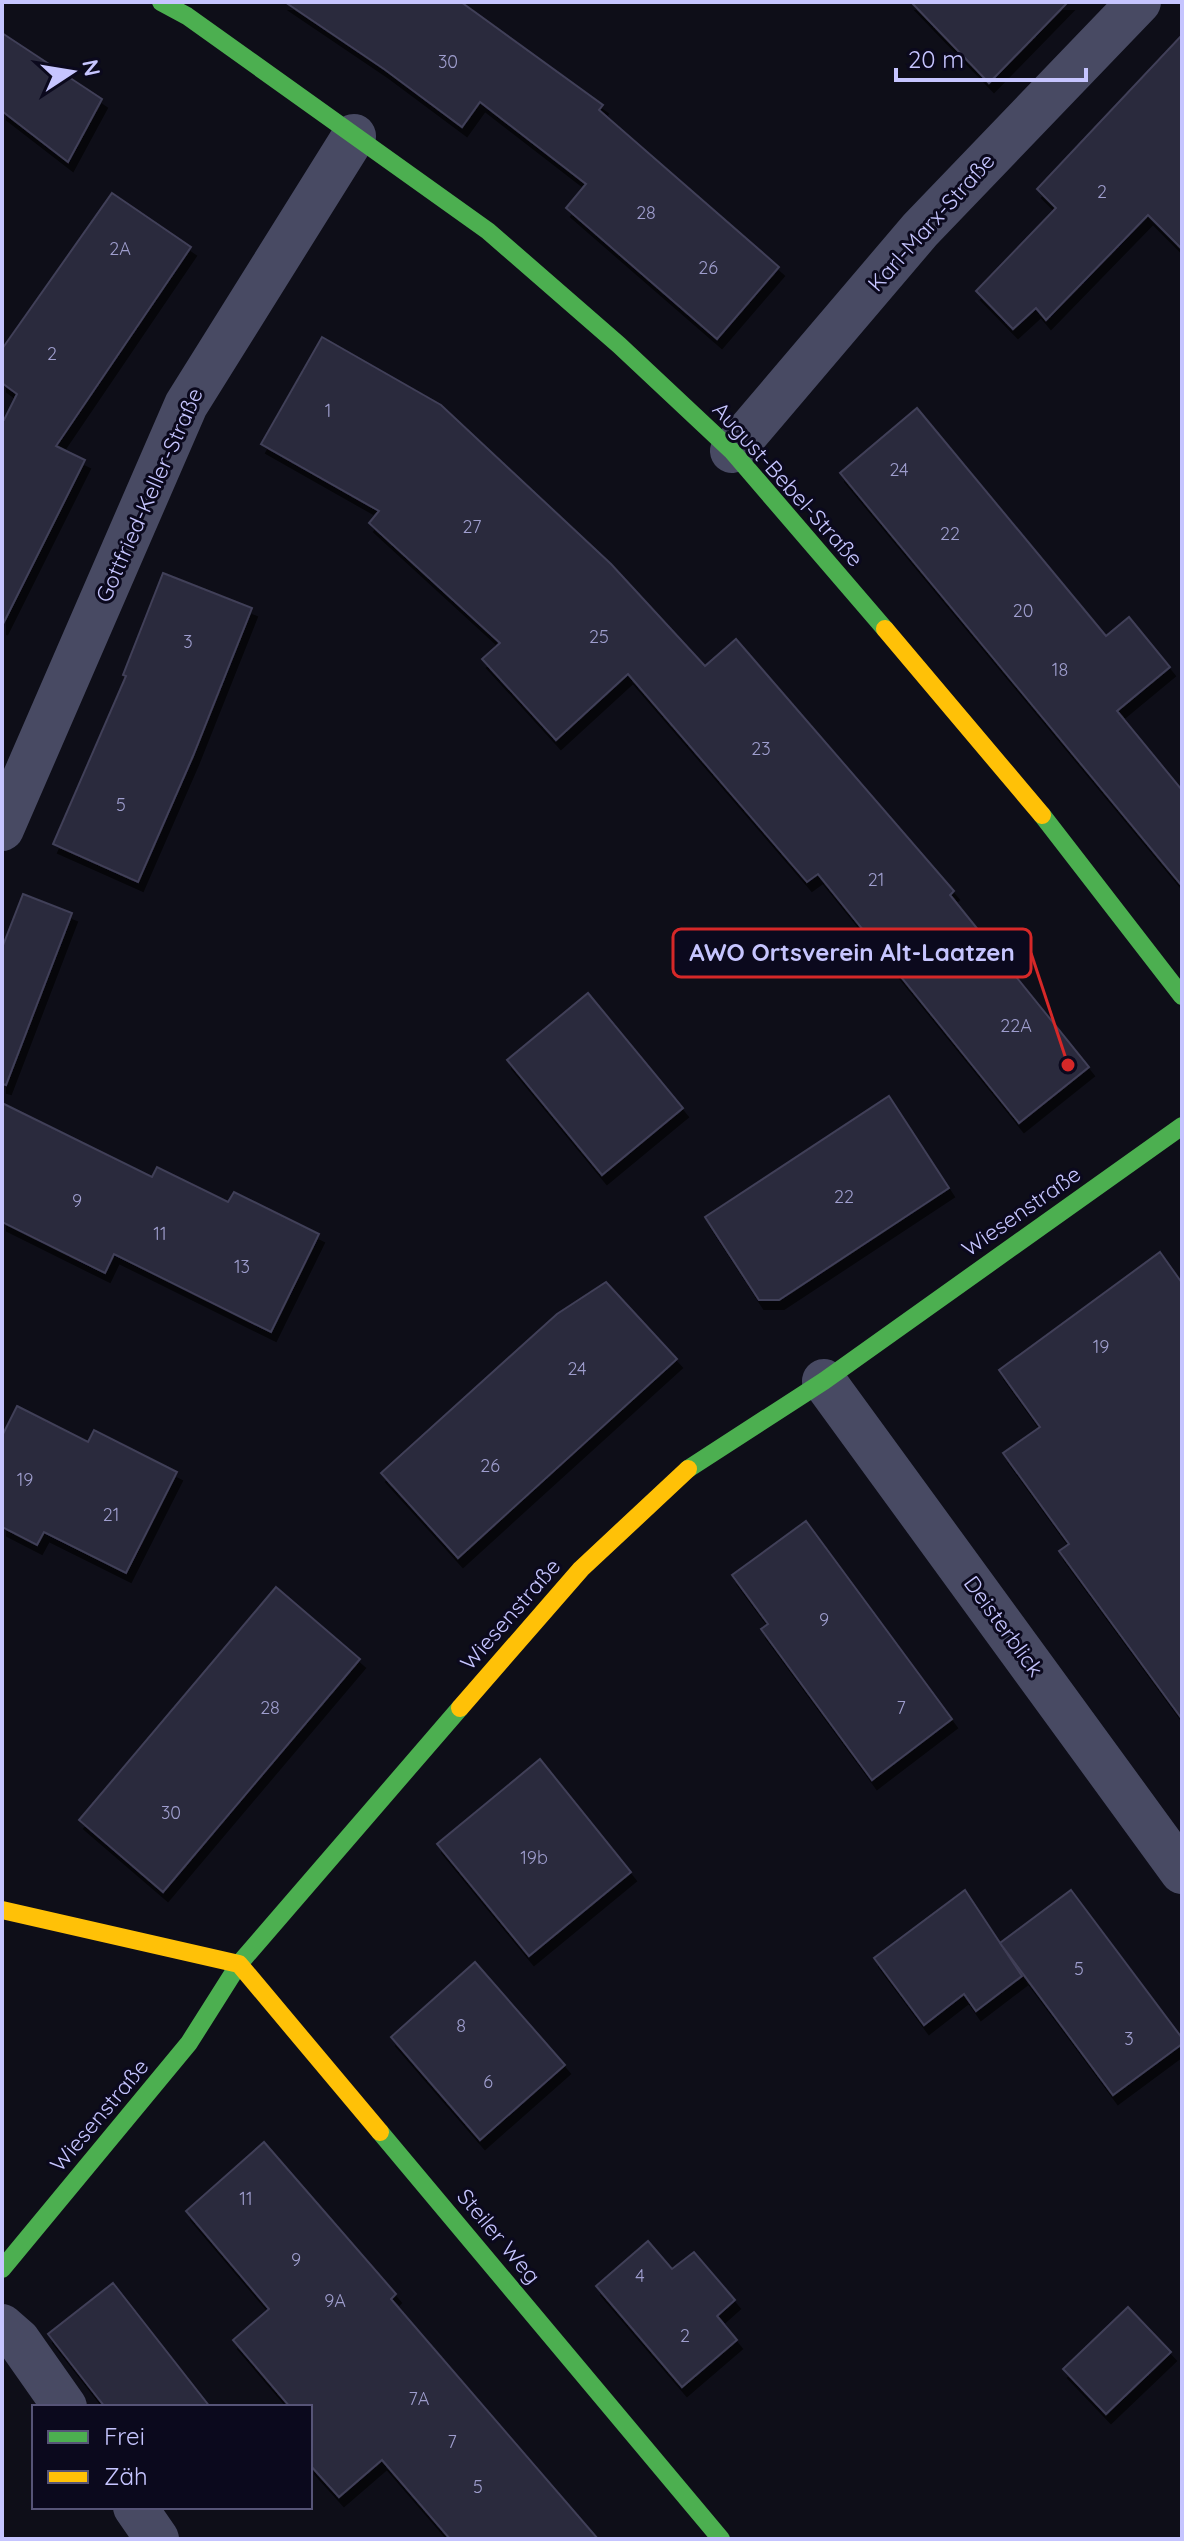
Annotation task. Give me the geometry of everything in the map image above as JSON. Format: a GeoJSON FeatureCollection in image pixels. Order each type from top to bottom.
{"type":"FeatureCollection","features":[{"type":"Feature","properties":{"kind":"street","name":"Karl-Marx-Straße"},"geometry":{"type":"LineString","coordinates":[[732,451],[920,230],[1139,2]]}},
{"type":"Feature","properties":{"kind":"street","name":"August-Bebel-Straße"},"geometry":{"type":"LineString","coordinates":[[181,7],[488,231],[619,345],[732,451],[1011,776],[1182,996]]}},
{"type":"Feature","properties":{"kind":"street","name":"Gottfried-Keller-Straße"},"geometry":{"type":"LineString","coordinates":[[2,829],[186,405],[354,136]]}},
{"type":"Feature","properties":{"kind":"street","name":"Wiesenstraße"},"geometry":{"type":"LineString","coordinates":[[2,2269],[189,2043],[239,1964],[581,1569],[691,1466],[824,1381],[1182,1126]]}},
{"type":"Feature","properties":{"kind":"street","name":"Deisterblick"},"geometry":{"type":"LineString","coordinates":[[824,1381],[1182,1872]]}},
{"type":"Feature","properties":{"kind":"street"},"geometry":{"type":"LineString","coordinates":[[2,1910],[239,1964]]}},
{"type":"Feature","properties":{"kind":"street","name":"Steiler Weg"},"geometry":{"type":"LineString","coordinates":[[239,1964],[721,2539]]}},
{"type":"Feature","properties":{"kind":"street"},"geometry":{"type":"LineString","coordinates":[[2,2326],[18,2340],[64,2405]]}},
{"type":"Feature","properties":{"kind":"street"},"geometry":{"type":"LineString","coordinates":[[136,2509],[157,2539]]}},
{"type":"Feature","properties":{"kind":"building"},"geometry":{"type":"Polygon","coordinates":[[[285,2],[461,2],[603,105],[599,110],[779,267],[717,339],[566,208],[586,184],[480,102],[462,127],[285,2]]]}},
{"type":"Feature","properties":{"kind":"building"},"geometry":{"type":"Polygon","coordinates":[[[911,2],[1068,2],[989,83],[911,2]]]}},
{"type":"Feature","properties":{"kind":"building"},"geometry":{"type":"Polygon","coordinates":[[[2,33],[102,99],[68,162],[2,111],[2,33]]]}},
{"type":"Feature","properties":{"kind":"building"},"geometry":{"type":"Polygon","coordinates":[[[1182,35],[1182,249],[1148,215],[1046,320],[1036,308],[1013,329],[976,291],[1056,208],[1037,189],[1182,35]]]}},
{"type":"Feature","properties":{"kind":"building"},"geometry":{"type":"Polygon","coordinates":[[[112,193],[191,247],[56,446],[85,460],[2,626],[2,419],[17,394],[2,383],[2,349],[112,193]]]}},
{"type":"Feature","properties":{"kind":"building"},"geometry":{"type":"Polygon","coordinates":[[[322,337],[441,405],[611,564],[705,666],[736,639],[954,891],[950,895],[1089,1067],[1019,1123],[818,874],[807,882],[628,674],[556,740],[482,659],[500,643],[369,523],[379,511],[261,444],[322,337]]]}},
{"type":"Feature","properties":{"kind":"building"},"geometry":{"type":"Polygon","coordinates":[[[917,408],[1106,636],[1129,617],[1170,667],[1117,711],[1182,790],[1182,886],[840,473],[917,408]]]}},
{"type":"Feature","properties":{"kind":"building"},"geometry":{"type":"Polygon","coordinates":[[[163,573],[252,608],[138,882],[53,844],[126,676],[123,675],[163,573]]]}},
{"type":"Feature","properties":{"kind":"building"},"geometry":{"type":"Polygon","coordinates":[[[23,894],[72,913],[6,1085],[2,1084],[2,948],[23,894]]]}},
{"type":"Feature","properties":{"kind":"building"},"geometry":{"type":"Polygon","coordinates":[[[588,993],[683,1108],[602,1175],[507,1060],[588,993]]]}},
{"type":"Feature","properties":{"kind":"building"},"geometry":{"type":"Polygon","coordinates":[[[889,1096],[949,1188],[779,1300],[759,1300],[705,1217],[889,1096]]]}},
{"type":"Feature","properties":{"kind":"building"},"geometry":{"type":"Polygon","coordinates":[[[2,1103],[152,1177],[157,1167],[228,1202],[234,1192],[319,1234],[271,1332],[114,1254],[105,1273],[2,1222],[2,1103]]]}},
{"type":"Feature","properties":{"kind":"building"},"geometry":{"type":"Polygon","coordinates":[[[1160,1252],[1182,1283],[1182,1719],[1059,1551],[1069,1544],[1003,1453],[1040,1427],[999,1370],[1160,1252]]]}},
{"type":"Feature","properties":{"kind":"building"},"geometry":{"type":"Polygon","coordinates":[[[606,1282],[677,1359],[458,1558],[381,1473],[557,1314],[606,1282]]]}},
{"type":"Feature","properties":{"kind":"building"},"geometry":{"type":"Polygon","coordinates":[[[17,1406],[88,1442],[94,1430],[177,1472],[126,1573],[44,1532],[37,1545],[2,1527],[2,1436],[17,1406]]]}},
{"type":"Feature","properties":{"kind":"building"},"geometry":{"type":"Polygon","coordinates":[[[806,1521],[952,1719],[872,1780],[761,1629],[768,1624],[732,1575],[806,1521]]]}},
{"type":"Feature","properties":{"kind":"building"},"geometry":{"type":"Polygon","coordinates":[[[276,1587],[360,1659],[163,1892],[79,1820],[276,1587]]]}},
{"type":"Feature","properties":{"kind":"building"},"geometry":{"type":"Polygon","coordinates":[[[540,1759],[631,1872],[529,1956],[437,1844],[540,1759]]]}},
{"type":"Feature","properties":{"kind":"building"},"geometry":{"type":"Polygon","coordinates":[[[965,1890],[1022,1976],[976,2011],[964,1994],[924,2025],[874,1958],[965,1890]]]}},
{"type":"Feature","properties":{"kind":"building"},"geometry":{"type":"Polygon","coordinates":[[[1071,1890],[1182,2038],[1182,2044],[1113,2095],[1000,1943],[1071,1890]]]}},
{"type":"Feature","properties":{"kind":"building"},"geometry":{"type":"Polygon","coordinates":[[[475,1962],[565,2065],[480,2140],[391,2037],[475,1962]]]}},
{"type":"Feature","properties":{"kind":"building"},"geometry":{"type":"Polygon","coordinates":[[[264,2142],[396,2294],[391,2299],[598,2539],[450,2539],[382,2460],[339,2497],[312,2467],[312,2405],[288,2405],[233,2340],[269,2309],[186,2211],[264,2142]]]}},
{"type":"Feature","properties":{"kind":"building"},"geometry":{"type":"Polygon","coordinates":[[[648,2241],[672,2269],[694,2252],[735,2300],[717,2316],[737,2340],[682,2387],[596,2286],[648,2241]]]}},
{"type":"Feature","properties":{"kind":"building"},"geometry":{"type":"Polygon","coordinates":[[[113,2283],[208,2405],[103,2405],[48,2334],[113,2283]]]}},
{"type":"Feature","properties":{"kind":"building"},"geometry":{"type":"Polygon","coordinates":[[[1128,2307],[1171,2352],[1106,2414],[1063,2369],[1128,2307]]]}},
{"type":"Feature","properties":{"kind":"traffic: fast"},"geometry":{"type":"LineString","coordinates":[[161,2],[187,16],[488,231],[619,345],[732,451],[885,629]]}},
{"type":"Feature","properties":{"kind":"traffic: fast"},"geometry":{"type":"LineString","coordinates":[[1042,815],[1182,996]]}},
{"type":"Feature","properties":{"kind":"traffic: fast"},"geometry":{"type":"LineString","coordinates":[[688,1469],[824,1381],[1182,1126]]}},
{"type":"Feature","properties":{"kind":"traffic: fast"},"geometry":{"type":"LineString","coordinates":[[2,2269],[189,2043],[239,1964],[460,1708]]}},
{"type":"Feature","properties":{"kind":"traffic: fast"},"geometry":{"type":"LineString","coordinates":[[380,2132],[721,2539]]}},
{"type":"Feature","properties":{"kind":"traffic: slow"},"geometry":{"type":"LineString","coordinates":[[885,629],[1042,815]]}},
{"type":"Feature","properties":{"kind":"traffic: slow"},"geometry":{"type":"LineString","coordinates":[[460,1708],[581,1569],[688,1469]]}},
{"type":"Feature","properties":{"kind":"traffic: slow"},"geometry":{"type":"LineString","coordinates":[[2,1910],[239,1964],[380,2132]]}},
{"type":"Feature","properties":{"kind":"place","name":"AWO Ortsverein Alt-Laatzen"},"geometry":{"type":"Point","coordinates":[1068,1065]}}]}
